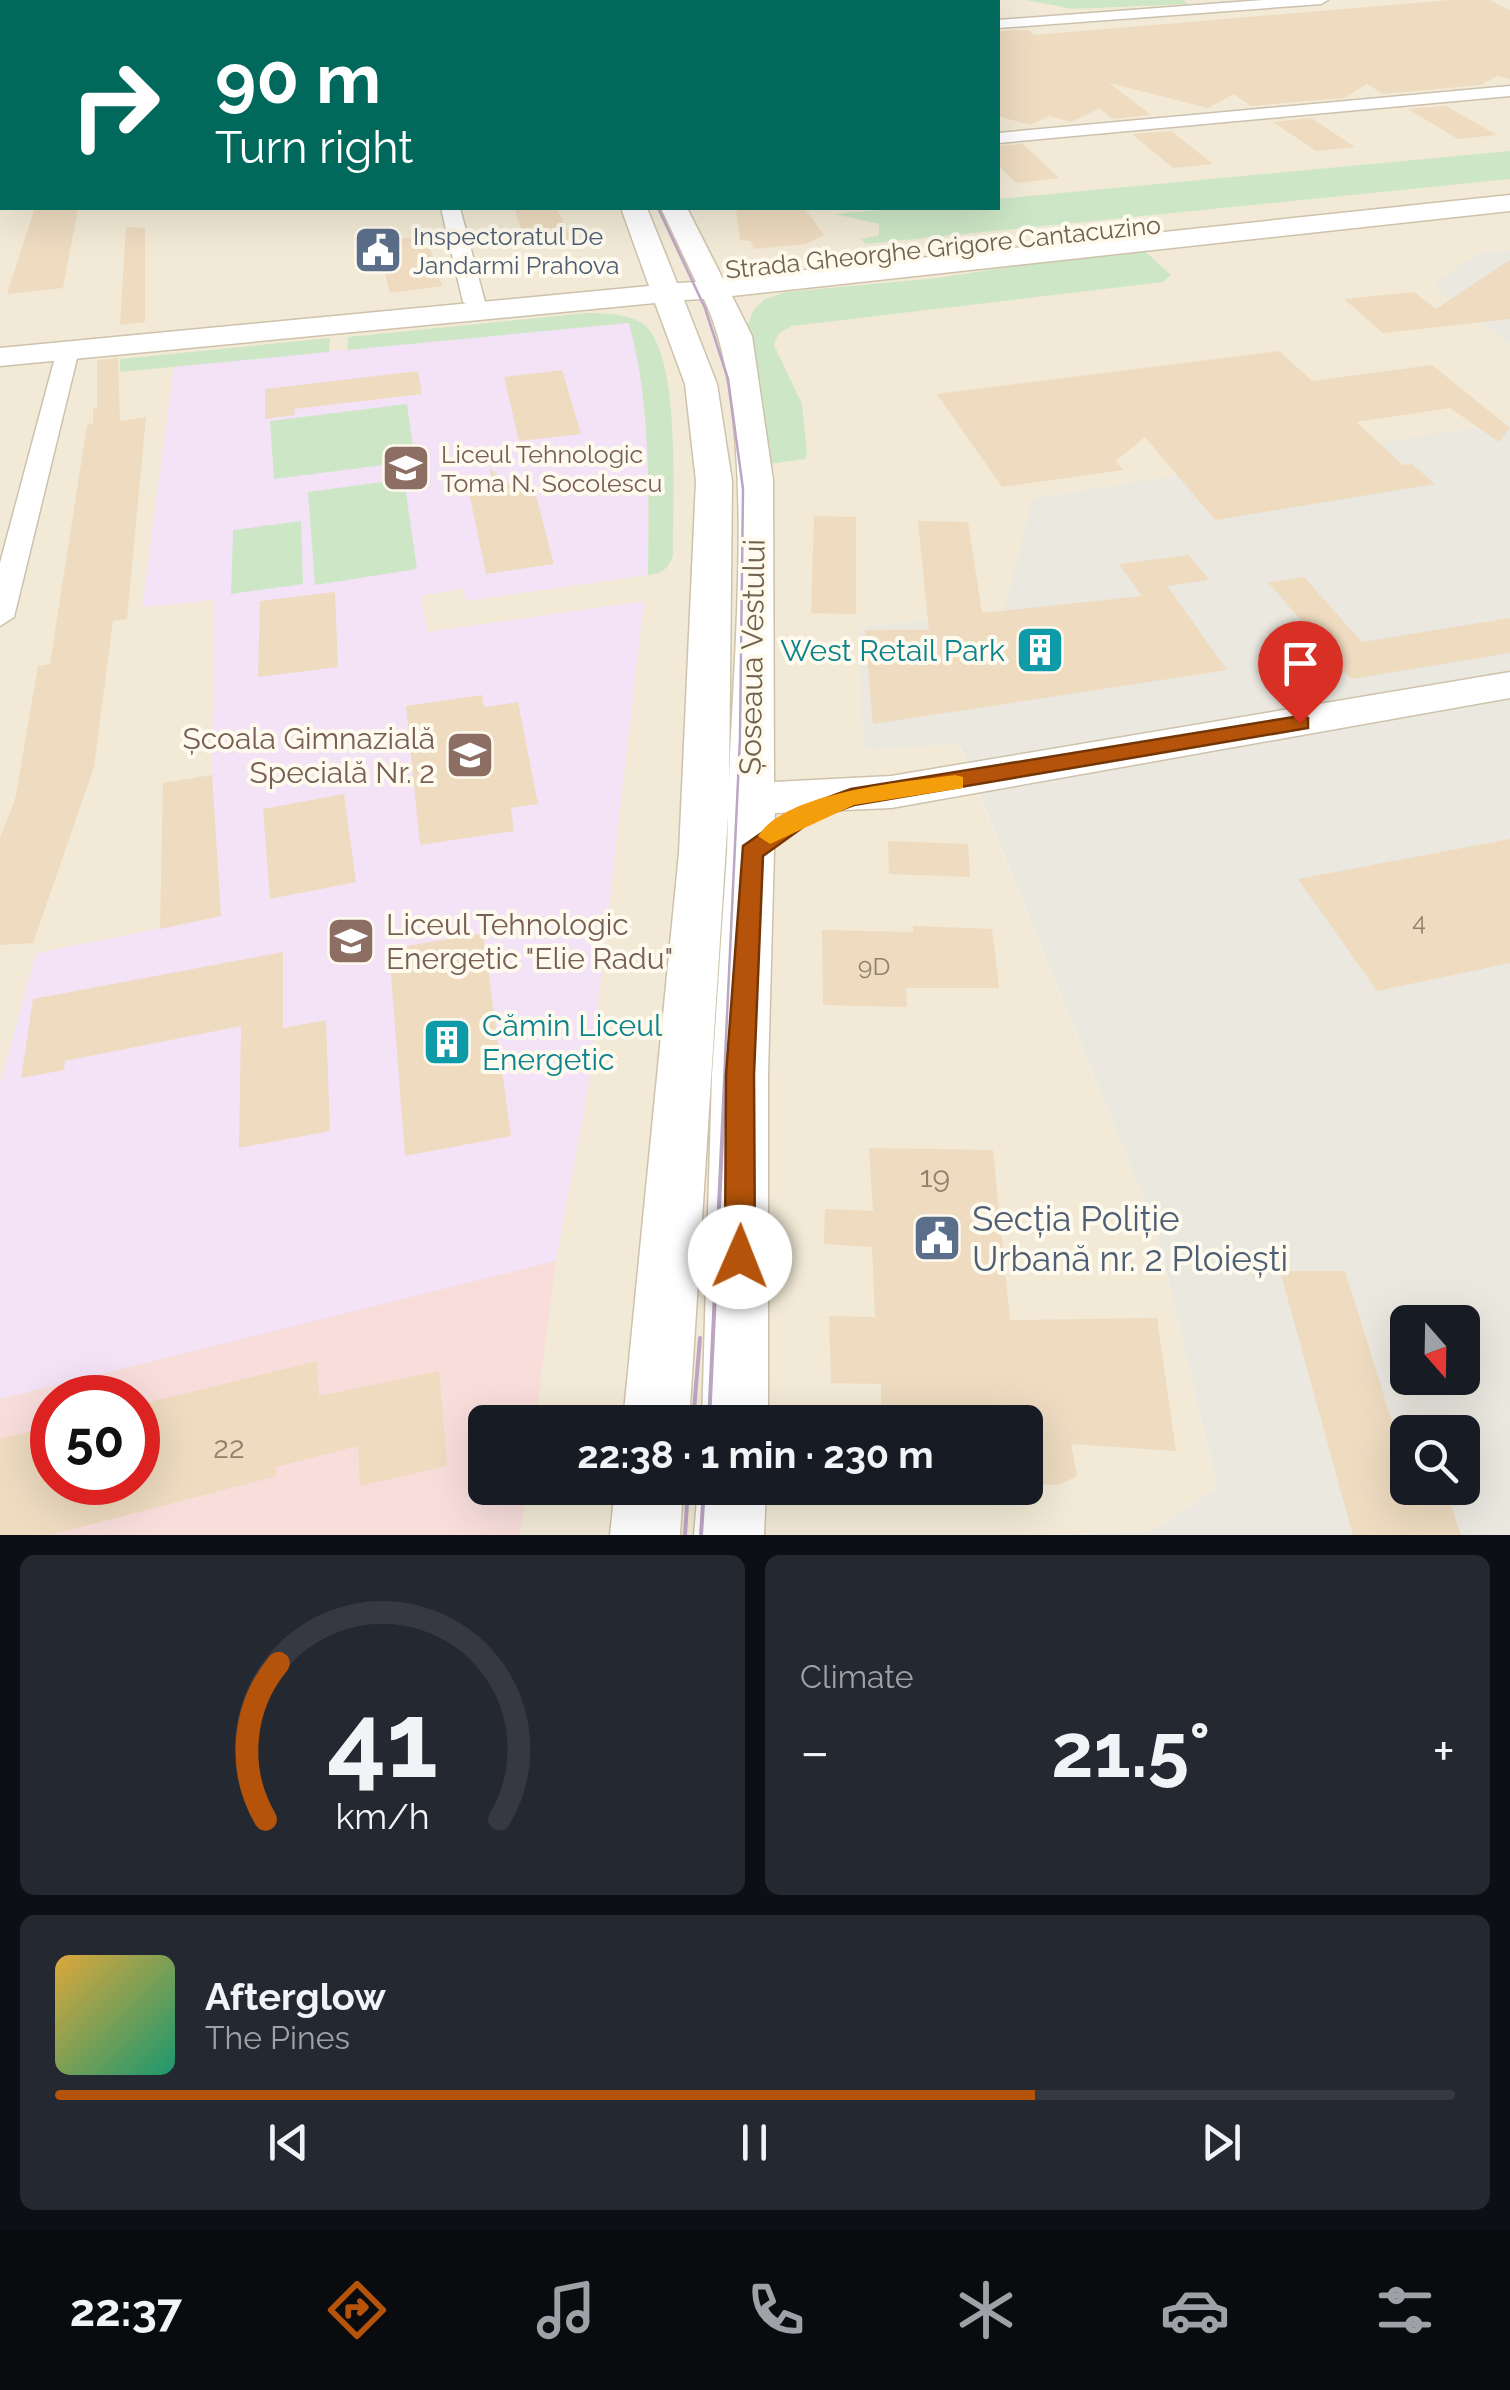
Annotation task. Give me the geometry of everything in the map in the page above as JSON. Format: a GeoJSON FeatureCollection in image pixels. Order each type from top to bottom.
{"type":"FeatureCollection","features":[{"type":"Feature","properties":{"kind":"main road","name":"Strada Gheorghe Grigore Cantacuzino"},"geometry":{"type":"LineString","coordinates":[[0,357],[377,318],[1510,188]]}},
{"type":"Feature","properties":{"kind":"main road","name":"Strada Gheorghe Grigore Cantacuzino"},"geometry":{"type":"LineString","coordinates":[[798,270],[1510,203]]}},
{"type":"Feature","properties":{"kind":"main road"},"geometry":{"type":"LineString","coordinates":[[679,218],[709,246],[798,270]]}},
{"type":"Feature","properties":{"kind":"main road","name":"Șoseaua Vestului"},"geometry":{"type":"LineString","coordinates":[[658,1405],[685,1096],[735,787],[755,480],[736,336],[679,218]]}},
{"type":"Feature","properties":{"kind":"main road"},"geometry":{"type":"LineString","coordinates":[[580,294],[624,265],[641,246],[639,219]]}},
{"type":"Feature","properties":{"kind":"main road","name":"Șoseaua Vestului"},"geometry":{"type":"LineString","coordinates":[[639,219],[688,344],[704,400],[714,481],[735,787],[751,852],[740,1075],[735,1405]]}},
{"type":"Feature","properties":{"kind":"main road"},"geometry":{"type":"LineString","coordinates":[[736,336],[736,323],[754,300],[798,270]]}},
{"type":"Feature","properties":{"kind":"main road","name":"Strada Gheorghe Grigore Cantacuzino"},"geometry":{"type":"LineString","coordinates":[[377,318],[474,302],[580,294]]}},
{"type":"Feature","properties":{"kind":"main road"},"geometry":{"type":"LineString","coordinates":[[580,294],[670,329],[688,344]]}},
{"type":"Feature","properties":{"kind":"main road"},"geometry":{"type":"LineString","coordinates":[[751,852],[805,814],[851,797],[1018,773],[1510,686]]}},
{"type":"Feature","properties":{"kind":"main road"},"geometry":{"type":"LineString","coordinates":[[735,787],[851,797]]}},
{"type":"Feature","properties":{"kind":"main road"},"geometry":{"type":"LineString","coordinates":[[645,1535],[648,1505]]}},
{"type":"Feature","properties":{"kind":"main road"},"geometry":{"type":"LineString","coordinates":[[729,1535],[731,1505]]}},
{"type":"Feature","properties":{"kind":"street"},"geometry":{"type":"LineString","coordinates":[[1000,24],[1321,0]]}},
{"type":"Feature","properties":{"kind":"street"},"geometry":{"type":"LineString","coordinates":[[1022,5],[1124,16]]}},
{"type":"Feature","properties":{"kind":"street"},"geometry":{"type":"LineString","coordinates":[[1000,138],[1510,91]]}},
{"type":"Feature","properties":{"kind":"street"},"geometry":{"type":"LineString","coordinates":[[451,210],[474,302]]}},
{"type":"Feature","properties":{"kind":"street"},"geometry":{"type":"LineString","coordinates":[[0,617],[11,535],[68,350]]}},
{"type":"Feature","properties":{"kind":"shaded area"},"geometry":{"type":"Polygon","coordinates":[[[1000,0],[1510,0],[1510,250],[1479,253],[1442,293],[1510,344],[1510,422],[1406,442],[1005,613],[860,627],[863,750],[958,743],[1157,1233],[1217,1487],[1151,1531],[1050,1535],[0,1535],[0,210],[1000,210],[1000,0]]]}},
{"type":"Feature","properties":{"kind":"shaded area"},"geometry":{"type":"Polygon","coordinates":[[[1510,250],[1510,344],[1442,293],[1436,282],[1479,253],[1510,250]]]}},
{"type":"Feature","properties":{"kind":"shaded area","name":"Liceul Tehnologic Energetic \"Elie Radu\""},"geometry":{"type":"Polygon","coordinates":[[[629,322],[639,362],[649,456],[648,575],[467,601],[463,588],[421,596],[428,632],[644,601],[588,1089],[556,1261],[97,1375],[30,1375],[30,1392],[0,1399],[0,1084],[36,953],[221,916],[212,775],[214,600],[142,607],[174,366],[629,322]]]}},
{"type":"Feature","properties":{"kind":"shaded area"},"geometry":{"type":"Polygon","coordinates":[[[1510,422],[1510,1535],[1050,1535],[1151,1531],[1217,1487],[1157,1233],[959,744],[863,750],[859,627],[1004,612],[1032,499],[1510,422]]]}},
{"type":"Feature","properties":{"kind":"shaded area"},"geometry":{"type":"Polygon","coordinates":[[[556,1261],[537,1405],[468,1405],[468,1505],[524,1505],[520,1535],[0,1535],[0,1399],[30,1392],[30,1505],[160,1505],[160,1375],[97,1375],[556,1261]]]}},
{"type":"Feature","properties":{"kind":"green space"},"geometry":{"type":"Polygon","coordinates":[[[1026,0],[1183,0],[1188,4],[1073,9],[1026,0]]]}},
{"type":"Feature","properties":{"kind":"green space"},"geometry":{"type":"Polygon","coordinates":[[[1510,151],[1510,179],[865,244],[862,239],[879,235],[879,224],[835,214],[1000,210],[1000,199],[1510,151]]]}},
{"type":"Feature","properties":{"kind":"green space"},"geometry":{"type":"Polygon","coordinates":[[[1130,249],[1147,253],[1171,275],[1163,282],[792,326],[778,334],[774,345],[802,404],[807,453],[805,459],[770,464],[748,324],[754,309],[765,299],[786,292],[937,278],[1130,249]]]}},
{"type":"Feature","properties":{"kind":"green space"},"geometry":{"type":"Polygon","coordinates":[[[587,313],[618,315],[647,327],[666,372],[673,437],[673,556],[667,567],[657,573],[648,575],[645,416],[629,323],[347,350],[348,337],[587,313]]]}},
{"type":"Feature","properties":{"kind":"green space"},"geometry":{"type":"Polygon","coordinates":[[[330,338],[329,352],[120,372],[120,359],[330,338]]]}},
{"type":"Feature","properties":{"kind":"green space"},"geometry":{"type":"Polygon","coordinates":[[[407,404],[415,461],[274,479],[270,421],[407,404]]]}},
{"type":"Feature","properties":{"kind":"green space"},"geometry":{"type":"Polygon","coordinates":[[[404,479],[417,569],[315,585],[308,492],[404,479]]]}},
{"type":"Feature","properties":{"kind":"green space"},"geometry":{"type":"Polygon","coordinates":[[[301,521],[303,584],[231,594],[233,530],[301,521]]]}},
{"type":"Feature","properties":{"kind":"building"},"geometry":{"type":"Polygon","coordinates":[[[1489,0],[1510,10],[1510,79],[1497,76],[1481,85],[1383,94],[1367,84],[1344,98],[1251,106],[1234,94],[1208,108],[1109,83],[1151,115],[1112,119],[1100,108],[1071,122],[1049,116],[1030,125],[1000,117],[1000,31],[1028,30],[1035,35],[1489,0]]]}},
{"type":"Feature","properties":{"kind":"building"},"geometry":{"type":"Polygon","coordinates":[[[1446,106],[1497,135],[1458,139],[1408,109],[1446,106]]]}},
{"type":"Feature","properties":{"kind":"building"},"geometry":{"type":"Polygon","coordinates":[[[1311,118],[1355,147],[1316,151],[1273,122],[1311,118]]]}},
{"type":"Feature","properties":{"kind":"building"},"geometry":{"type":"Polygon","coordinates":[[[1171,131],[1213,164],[1173,168],[1132,134],[1171,131]]]}},
{"type":"Feature","properties":{"kind":"building"},"geometry":{"type":"Polygon","coordinates":[[[1023,144],[1059,178],[1016,183],[1000,167],[1000,146],[1023,144]]]}},
{"type":"Feature","properties":{"kind":"building"},"geometry":{"type":"Polygon","coordinates":[[[34,210],[78,210],[63,288],[7,294],[34,210]]]}},
{"type":"Feature","properties":{"kind":"building"},"geometry":{"type":"Polygon","coordinates":[[[515,210],[558,210],[571,240],[527,245],[515,210]]]}},
{"type":"Feature","properties":{"kind":"building"},"geometry":{"type":"Polygon","coordinates":[[[736,210],[805,210],[824,235],[806,244],[754,249],[750,241],[740,240],[736,210]]]}},
{"type":"Feature","properties":{"kind":"building"},"geometry":{"type":"Polygon","coordinates":[[[126,227],[145,228],[145,322],[120,325],[126,227]]]}},
{"type":"Feature","properties":{"kind":"building"},"geometry":{"type":"Polygon","coordinates":[[[426,236],[442,286],[390,293],[377,241],[426,236]]]}},
{"type":"Feature","properties":{"kind":"building"},"geometry":{"type":"Polygon","coordinates":[[[1510,260],[1510,319],[1383,333],[1344,299],[1414,292],[1436,309],[1510,260]]]}},
{"type":"Feature","properties":{"kind":"building"},"geometry":{"type":"Polygon","coordinates":[[[1279,351],[1312,381],[1432,365],[1510,428],[1499,442],[1450,408],[1356,422],[1403,465],[1412,464],[1435,484],[1215,520],[1145,437],[1116,461],[1123,470],[1002,487],[937,394],[1279,351]]]}},
{"type":"Feature","properties":{"kind":"building"},"geometry":{"type":"Polygon","coordinates":[[[118,358],[120,421],[146,417],[127,619],[113,621],[94,767],[33,943],[0,945],[0,838],[15,800],[38,666],[50,664],[87,425],[93,424],[93,409],[97,408],[97,360],[118,358]]]}},
{"type":"Feature","properties":{"kind":"building"},"geometry":{"type":"Polygon","coordinates":[[[562,370],[581,434],[519,441],[504,377],[562,370]]]}},
{"type":"Feature","properties":{"kind":"building"},"geometry":{"type":"Polygon","coordinates":[[[418,371],[422,394],[294,409],[295,415],[265,419],[265,389],[418,371]]]}},
{"type":"Feature","properties":{"kind":"building"},"geometry":{"type":"Polygon","coordinates":[[[489,468],[513,487],[533,485],[554,564],[486,574],[469,493],[495,490],[489,468]]]}},
{"type":"Feature","properties":{"kind":"building"},"geometry":{"type":"Polygon","coordinates":[[[814,516],[856,517],[856,614],[811,613],[814,516]]]}},
{"type":"Feature","properties":{"kind":"building","name":"West Retail Park"},"geometry":{"type":"Polygon","coordinates":[[[918,521],[968,522],[982,613],[1142,596],[1119,564],[1189,555],[1209,580],[1167,586],[1227,670],[873,724],[865,630],[929,630],[918,521]]]}},
{"type":"Feature","properties":{"kind":"building"},"geometry":{"type":"Polygon","coordinates":[[[1304,577],[1362,642],[1510,618],[1510,653],[1351,679],[1268,582],[1304,577]]]}},
{"type":"Feature","properties":{"kind":"building"},"geometry":{"type":"Polygon","coordinates":[[[335,592],[338,667],[258,677],[260,601],[335,592]]]}},
{"type":"Feature","properties":{"kind":"building","name":"Școala Gimnazială Specială Nr. 2"},"geometry":{"type":"Polygon","coordinates":[[[482,695],[484,707],[518,702],[538,804],[511,808],[514,831],[420,845],[406,706],[482,695]]]}},
{"type":"Feature","properties":{"kind":"building"},"geometry":{"type":"Polygon","coordinates":[[[212,775],[221,916],[160,929],[163,783],[212,775]]]}},
{"type":"Feature","properties":{"kind":"building"},"geometry":{"type":"Polygon","coordinates":[[[344,794],[356,882],[270,899],[263,809],[344,794]]]}},
{"type":"Feature","properties":{"kind":"building"},"geometry":{"type":"Polygon","coordinates":[[[1510,839],[1510,963],[1377,991],[1298,879],[1510,839]]]}},
{"type":"Feature","properties":{"kind":"building"},"geometry":{"type":"Polygon","coordinates":[[[888,841],[968,844],[970,877],[889,874],[888,841]]]}},
{"type":"Feature","properties":{"kind":"building"},"geometry":{"type":"Polygon","coordinates":[[[913,926],[992,929],[999,988],[906,988],[907,1007],[823,1005],[822,930],[913,932],[913,926]]]}},
{"type":"Feature","properties":{"kind":"building","name":"Cămin Liceul Energetic"},"geometry":{"type":"Polygon","coordinates":[[[483,933],[511,1136],[405,1156],[389,949],[483,933]]]}},
{"type":"Feature","properties":{"kind":"building"},"geometry":{"type":"Polygon","coordinates":[[[283,952],[283,1028],[326,1020],[330,1131],[239,1148],[241,1026],[65,1061],[64,1070],[21,1078],[33,999],[283,952]]]}},
{"type":"Feature","properties":{"kind":"building"},"geometry":{"type":"Polygon","coordinates":[[[869,1148],[993,1150],[1010,1320],[1157,1318],[1176,1451],[1071,1444],[1077,1476],[1058,1485],[1043,1485],[1043,1405],[881,1405],[881,1384],[831,1383],[829,1316],[875,1317],[872,1247],[824,1244],[825,1209],[873,1211],[869,1148]]]}},
{"type":"Feature","properties":{"kind":"building"},"geometry":{"type":"Polygon","coordinates":[[[1280,1271],[1345,1271],[1390,1415],[1390,1505],[1451,1505],[1461,1535],[1353,1535],[1280,1271]]]}},
{"type":"Feature","properties":{"kind":"building"},"geometry":{"type":"Polygon","coordinates":[[[317,1361],[319,1396],[439,1371],[447,1466],[360,1486],[358,1446],[276,1467],[277,1476],[50,1535],[0,1535],[0,1439],[30,1432],[30,1505],[160,1505],[160,1400],[317,1361]]]}},
{"type":"Feature","properties":{"kind":"tram line"},"geometry":{"type":"LineString","coordinates":[[659,210],[705,308],[728,379],[743,489],[740,738],[725,1059]]}},
{"type":"Feature","properties":{"kind":"tram line"},"geometry":{"type":"LineString","coordinates":[[710,1405],[726,1056]]}},
{"type":"Feature","properties":{"kind":"tram line"},"geometry":{"type":"LineString","coordinates":[[694,1405],[700,1338]]}},
{"type":"Feature","properties":{"kind":"tram line"},"geometry":{"type":"LineString","coordinates":[[685,1535],[687,1505]]}},
{"type":"Feature","properties":{"kind":"tram line"},"geometry":{"type":"LineString","coordinates":[[701,1535],[703,1505]]}},
{"type":"Feature","properties":{"kind":"slow traffic"},"geometry":{"type":"LineString","coordinates":[[770,836],[805,814],[851,797],[955,782]]}},
{"type":"Feature","properties":{"kind":"place","name":"Inspectoratul De Jandarmi Prahova"},"geometry":{"type":"Point","coordinates":[378,250]}},
{"type":"Feature","properties":{"kind":"place","name":"Liceul Tehnologic Toma N. Socolescu"},"geometry":{"type":"Point","coordinates":[406,468]}},
{"type":"Feature","properties":{"kind":"place","name":"West Retail Park"},"geometry":{"type":"Point","coordinates":[1040,650]}},
{"type":"Feature","properties":{"kind":"place","name":"Școala Gimnazială Specială Nr. 2"},"geometry":{"type":"Point","coordinates":[470,755]}},
{"type":"Feature","properties":{"kind":"place","name":"Liceul Tehnologic Energetic \"Elie Radu\""},"geometry":{"type":"Point","coordinates":[351,941]}},
{"type":"Feature","properties":{"kind":"place","name":"Cămin Liceul Energetic"},"geometry":{"type":"Point","coordinates":[447,1042]}},
{"type":"Feature","properties":{"kind":"place","name":"Secția Poliție Urbană nr. 2 Ploiești"},"geometry":{"type":"Point","coordinates":[937,1238]}},
{"type":"Feature","properties":{"kind":"route"},"geometry":{"type":"LineString","coordinates":[[740,1257],[740,1075],[751,852],[773,832],[805,814],[851,797],[1018,773],[1300,723]]}}]}
